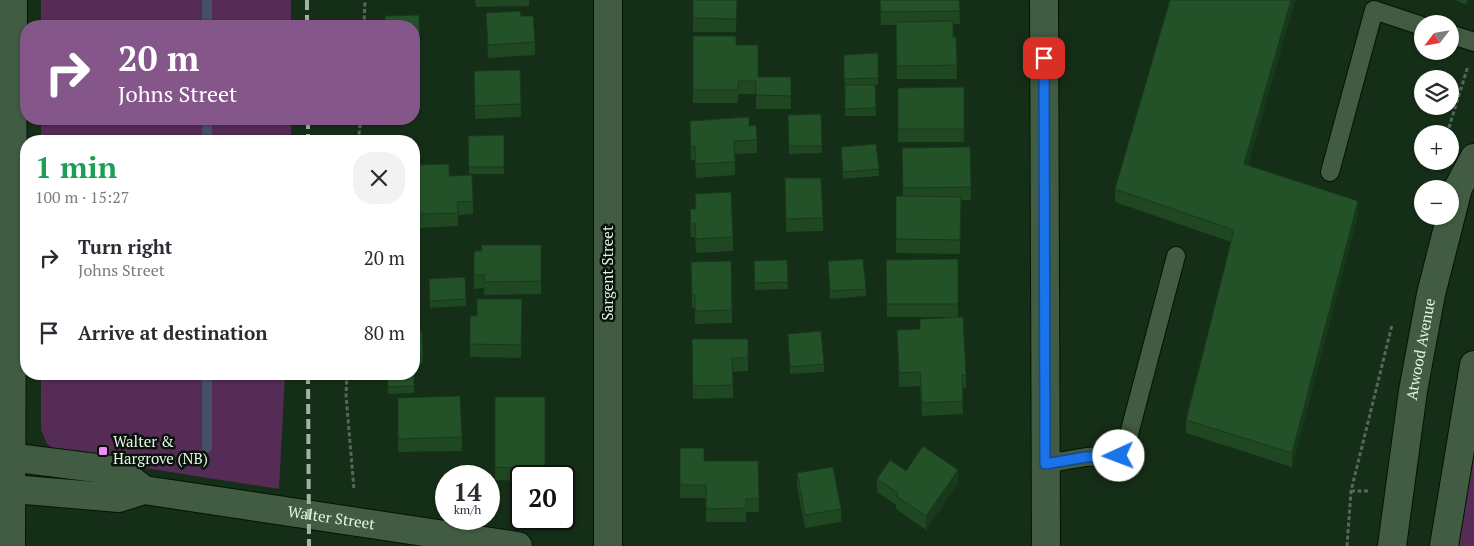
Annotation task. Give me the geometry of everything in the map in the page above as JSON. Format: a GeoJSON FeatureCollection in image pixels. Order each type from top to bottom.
{"type":"FeatureCollection","features":[{"type":"Feature","properties":{"kind":"street"},"geometry":{"type":"LineString","coordinates":[[11,546],[6,488],[6,456],[13,0]]}},
{"type":"Feature","properties":{"kind":"street","name":"Sargent Street"},"geometry":{"type":"LineString","coordinates":[[608,0],[608,546]]}},
{"type":"Feature","properties":{"kind":"street"},"geometry":{"type":"LineString","coordinates":[[1044,0],[1046,546]]}},
{"type":"Feature","properties":{"kind":"street","name":"Atwood Avenue"},"geometry":{"type":"LineString","coordinates":[[1392,546],[1413,391],[1431,294],[1458,188],[1474,158]]}},
{"type":"Feature","properties":{"kind":"street"},"geometry":{"type":"LineString","coordinates":[[1444,546],[1474,365]]}},
{"type":"Feature","properties":{"kind":"street"},"geometry":{"type":"LineString","coordinates":[[6,456],[120,471],[144,490]]}},
{"type":"Feature","properties":{"kind":"street","name":"Walter Street"},"geometry":{"type":"LineString","coordinates":[[6,488],[119,498],[144,490],[518,546]]}},
{"type":"Feature","properties":{"kind":"lane"},"geometry":{"type":"LineString","coordinates":[[1330,172],[1374,10],[1414,23]]}},
{"type":"Feature","properties":{"kind":"lane"},"geometry":{"type":"LineString","coordinates":[[1459,37],[1474,42]]}},
{"type":"Feature","properties":{"kind":"lane"},"geometry":{"type":"LineString","coordinates":[[1045,464],[1086,457],[1122,455],[1124,453],[1176,256]]}},
{"type":"Feature","properties":{"kind":"path"},"geometry":{"type":"LineString","coordinates":[[364,20],[365,0]]}},
{"type":"Feature","properties":{"kind":"path"},"geometry":{"type":"LineString","coordinates":[[1451,125],[1469,62]]}},
{"type":"Feature","properties":{"kind":"path"},"geometry":{"type":"LineString","coordinates":[[1347,546],[1351,491],[1394,318]]}},
{"type":"Feature","properties":{"kind":"path"},"geometry":{"type":"LineString","coordinates":[[346,380],[357,521]]}},
{"type":"Feature","properties":{"kind":"shaded area"},"geometry":{"type":"Polygon","coordinates":[[[41,0],[291,0],[291,20],[41,20],[41,0]]]}},
{"type":"Feature","properties":{"kind":"shaded area"},"geometry":{"type":"Polygon","coordinates":[[[41,125],[291,125],[291,135],[41,135],[41,125]]]}},
{"type":"Feature","properties":{"kind":"shaded area"},"geometry":{"type":"Polygon","coordinates":[[[1474,365],[1474,546],[1459,546],[1474,365]]]}},
{"type":"Feature","properties":{"kind":"shaded area"},"geometry":{"type":"Polygon","coordinates":[[[41,380],[285,380],[279,489],[62,455],[47,444],[41,430],[41,380]]]}},
{"type":"Feature","properties":{"kind":"building"},"geometry":{"type":"Polygon","coordinates":[[[693,0],[737,0],[736,19],[693,18],[693,0]]]}},
{"type":"Feature","properties":{"kind":"building"},"geometry":{"type":"Polygon","coordinates":[[[880,0],[959,0],[960,11],[881,12],[880,0]]]}},
{"type":"Feature","properties":{"kind":"building"},"geometry":{"type":"Polygon","coordinates":[[[1170,0],[1291,0],[1244,164],[1358,201],[1292,453],[1186,420],[1234,230],[1115,189],[1170,0]]]}},
{"type":"Feature","properties":{"kind":"building"},"geometry":{"type":"Polygon","coordinates":[[[520,11],[521,16],[533,16],[535,42],[488,45],[486,13],[520,11]]]}},
{"type":"Feature","properties":{"kind":"building"},"geometry":{"type":"Polygon","coordinates":[[[419,15],[419,20],[385,20],[385,16],[419,15]]]}},
{"type":"Feature","properties":{"kind":"building"},"geometry":{"type":"Polygon","coordinates":[[[953,21],[953,37],[956,37],[957,65],[897,66],[896,22],[953,21]]]}},
{"type":"Feature","properties":{"kind":"building"},"geometry":{"type":"Polygon","coordinates":[[[693,36],[736,36],[736,45],[758,45],[758,77],[791,77],[791,96],[756,95],[756,81],[738,81],[738,90],[693,90],[693,36]]]}},
{"type":"Feature","properties":{"kind":"building"},"geometry":{"type":"Polygon","coordinates":[[[878,53],[878,78],[844,79],[844,55],[878,53]]]}},
{"type":"Feature","properties":{"kind":"building"},"geometry":{"type":"Polygon","coordinates":[[[520,70],[521,104],[475,106],[474,71],[520,70]]]}},
{"type":"Feature","properties":{"kind":"building"},"geometry":{"type":"Polygon","coordinates":[[[845,85],[875,85],[876,108],[845,109],[845,85]]]}},
{"type":"Feature","properties":{"kind":"building"},"geometry":{"type":"Polygon","coordinates":[[[964,87],[964,129],[898,129],[898,88],[964,87]]]}},
{"type":"Feature","properties":{"kind":"building"},"geometry":{"type":"Polygon","coordinates":[[[821,114],[822,146],[789,146],[788,115],[821,114]]]}},
{"type":"Feature","properties":{"kind":"building"},"geometry":{"type":"Polygon","coordinates":[[[749,117],[749,126],[756,125],[757,140],[734,141],[735,162],[696,164],[695,146],[691,147],[690,121],[749,117]]]}},
{"type":"Feature","properties":{"kind":"building"},"geometry":{"type":"Polygon","coordinates":[[[504,135],[504,167],[469,167],[468,136],[504,135]]]}},
{"type":"Feature","properties":{"kind":"building"},"geometry":{"type":"Polygon","coordinates":[[[876,144],[879,169],[843,172],[841,147],[876,144]]]}},
{"type":"Feature","properties":{"kind":"building"},"geometry":{"type":"Polygon","coordinates":[[[970,147],[971,187],[903,188],[902,148],[970,147]]]}},
{"type":"Feature","properties":{"kind":"building"},"geometry":{"type":"Polygon","coordinates":[[[449,164],[449,176],[472,175],[473,201],[457,202],[458,213],[420,214],[420,165],[449,164]]]}},
{"type":"Feature","properties":{"kind":"building"},"geometry":{"type":"Polygon","coordinates":[[[785,178],[821,178],[823,218],[786,219],[785,178]]]}},
{"type":"Feature","properties":{"kind":"building"},"geometry":{"type":"Polygon","coordinates":[[[731,192],[733,237],[696,239],[695,223],[691,224],[690,209],[696,209],[695,194],[731,192]]]}},
{"type":"Feature","properties":{"kind":"building"},"geometry":{"type":"Polygon","coordinates":[[[896,196],[961,197],[960,240],[896,239],[896,196]]]}},
{"type":"Feature","properties":{"kind":"building"},"geometry":{"type":"Polygon","coordinates":[[[481,245],[541,245],[541,281],[484,282],[485,275],[474,275],[474,251],[482,251],[481,245]]]}},
{"type":"Feature","properties":{"kind":"building"},"geometry":{"type":"Polygon","coordinates":[[[863,259],[866,289],[830,291],[828,261],[863,259]]]}},
{"type":"Feature","properties":{"kind":"building"},"geometry":{"type":"Polygon","coordinates":[[[958,259],[958,304],[887,304],[886,260],[958,259]]]}},
{"type":"Feature","properties":{"kind":"building"},"geometry":{"type":"Polygon","coordinates":[[[787,260],[788,282],[755,283],[754,261],[787,260]]]}},
{"type":"Feature","properties":{"kind":"building"},"geometry":{"type":"Polygon","coordinates":[[[731,261],[732,310],[695,311],[695,295],[692,295],[691,262],[731,261]]]}},
{"type":"Feature","properties":{"kind":"building"},"geometry":{"type":"Polygon","coordinates":[[[465,277],[466,299],[430,301],[429,279],[465,277]]]}},
{"type":"Feature","properties":{"kind":"building"},"geometry":{"type":"Polygon","coordinates":[[[477,299],[522,299],[521,345],[470,344],[470,316],[477,316],[477,299]]]}},
{"type":"Feature","properties":{"kind":"building"},"geometry":{"type":"Polygon","coordinates":[[[963,317],[966,375],[962,375],[963,401],[922,403],[920,372],[899,373],[897,330],[920,329],[920,319],[963,317]]]}},
{"type":"Feature","properties":{"kind":"building"},"geometry":{"type":"Polygon","coordinates":[[[420,331],[422,331],[423,356],[420,356],[420,331]]]}},
{"type":"Feature","properties":{"kind":"building"},"geometry":{"type":"Polygon","coordinates":[[[821,331],[824,364],[790,367],[788,334],[821,331]]]}},
{"type":"Feature","properties":{"kind":"building"},"geometry":{"type":"Polygon","coordinates":[[[692,339],[748,339],[748,358],[732,358],[733,385],[693,386],[692,339]]]}},
{"type":"Feature","properties":{"kind":"building"},"geometry":{"type":"Polygon","coordinates":[[[387,380],[414,380],[414,386],[388,387],[387,380]]]}},
{"type":"Feature","properties":{"kind":"building"},"geometry":{"type":"Polygon","coordinates":[[[460,396],[462,437],[398,439],[398,398],[460,396]]]}},
{"type":"Feature","properties":{"kind":"building"},"geometry":{"type":"Polygon","coordinates":[[[495,397],[545,397],[545,465],[510,465],[510,468],[495,465],[495,397]]]}},
{"type":"Feature","properties":{"kind":"building"},"geometry":{"type":"Polygon","coordinates":[[[923,446],[958,470],[926,516],[896,496],[898,493],[877,479],[890,460],[906,471],[923,446]]]}},
{"type":"Feature","properties":{"kind":"building"},"geometry":{"type":"Polygon","coordinates":[[[680,448],[704,448],[704,461],[758,461],[759,499],[746,499],[746,508],[706,509],[706,485],[680,485],[680,448]]]}},
{"type":"Feature","properties":{"kind":"building"},"geometry":{"type":"Polygon","coordinates":[[[833,467],[841,509],[805,515],[797,473],[833,467]]]}},
{"type":"Feature","properties":{"kind":"waterway"},"geometry":{"type":"LineString","coordinates":[[207,0],[207,20]]}},
{"type":"Feature","properties":{"kind":"waterway"},"geometry":{"type":"LineString","coordinates":[[207,125],[207,135]]}},
{"type":"Feature","properties":{"kind":"waterway"},"geometry":{"type":"LineString","coordinates":[[207,380],[207,448]]}},
{"type":"Feature","properties":{"kind":"railway"},"geometry":{"type":"LineString","coordinates":[[307,0],[307,20]]}},
{"type":"Feature","properties":{"kind":"railway"},"geometry":{"type":"LineString","coordinates":[[308,125],[308,135]]}},
{"type":"Feature","properties":{"kind":"railway"},"geometry":{"type":"LineString","coordinates":[[308,380],[309,546]]}},
{"type":"Feature","properties":{"kind":"place","name":"Walter & Hargrove (NB)"},"geometry":{"type":"Point","coordinates":[103,451]}},
{"type":"Feature","properties":{"kind":"route"},"geometry":{"type":"LineString","coordinates":[[1044,58],[1045,464],[1086,457],[1119,456]]}}]}
